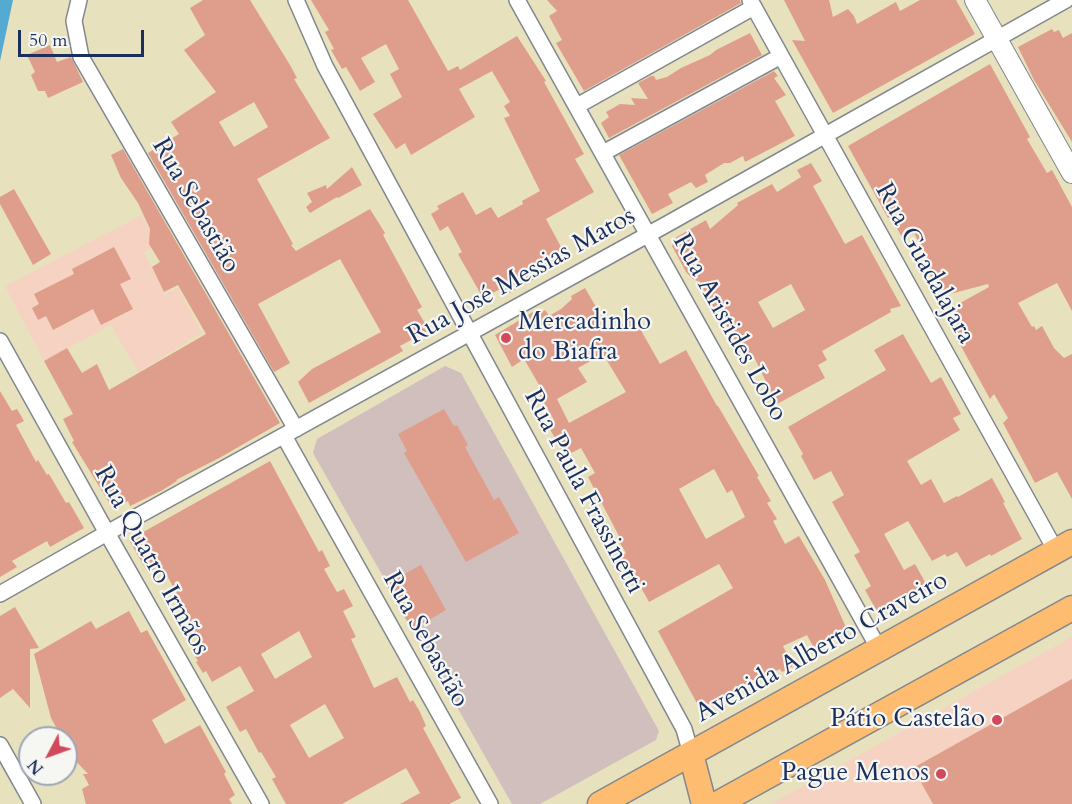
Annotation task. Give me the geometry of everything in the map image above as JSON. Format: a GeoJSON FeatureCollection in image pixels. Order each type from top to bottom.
{"type":"FeatureCollection","features":[{"type":"Feature","properties":{"kind":"main road","name":"Avenida Alberto Craveiro"},"geometry":{"type":"LineString","coordinates":[[600,804],[1064,547]]}},
{"type":"Feature","properties":{"kind":"main road"},"geometry":{"type":"LineString","coordinates":[[717,804],[748,796],[1072,608]]}},
{"type":"Feature","properties":{"kind":"main road"},"geometry":{"type":"LineString","coordinates":[[691,754],[704,804]]}},
{"type":"Feature","properties":{"kind":"street","name":"Rua Sebastião"},"geometry":{"type":"LineString","coordinates":[[79,0],[74,21],[81,57],[290,432],[490,804]]}},
{"type":"Feature","properties":{"kind":"street","name":"Rua Paula Frassinetti"},"geometry":{"type":"LineString","coordinates":[[296,0],[325,66],[684,729],[691,754]]}},
{"type":"Feature","properties":{"kind":"street","name":"Rua Aristides Lobo"},"geometry":{"type":"LineString","coordinates":[[517,0],[879,649]]}},
{"type":"Feature","properties":{"kind":"street"},"geometry":{"type":"LineString","coordinates":[[975,0],[1072,173]]}},
{"type":"Feature","properties":{"kind":"street","name":"Rua José Messias Matos"},"geometry":{"type":"LineString","coordinates":[[0,594],[1066,0]]}},
{"type":"Feature","properties":{"kind":"street"},"geometry":{"type":"LineString","coordinates":[[577,106],[752,4]]}},
{"type":"Feature","properties":{"kind":"street","name":"Rua Guadalajara"},"geometry":{"type":"LineString","coordinates":[[752,4],[1064,547]]}},
{"type":"Feature","properties":{"kind":"street"},"geometry":{"type":"LineString","coordinates":[[603,153],[781,56]]}},
{"type":"Feature","properties":{"kind":"street","name":"Rua Quatro Irmãos"},"geometry":{"type":"LineString","coordinates":[[0,340],[261,804]]}},
{"type":"Feature","properties":{"kind":"street"},"geometry":{"type":"LineString","coordinates":[[0,745],[33,804]]}},
{"type":"Feature","properties":{"kind":"shaded area"},"geometry":{"type":"Polygon","coordinates":[[[142,215],[157,245],[144,252],[165,294],[178,288],[202,333],[138,372],[111,325],[44,361],[5,286],[142,215]]]}},
{"type":"Feature","properties":{"kind":"shaded area"},"geometry":{"type":"Polygon","coordinates":[[[445,366],[461,373],[659,731],[656,740],[540,804],[512,804],[313,453],[317,439],[445,366]]]}},
{"type":"Feature","properties":{"kind":"shaded area","name":"Pátio Castelão"},"geometry":{"type":"Polygon","coordinates":[[[1072,637],[1072,804],[771,804],[1072,637]]]}},
{"type":"Feature","properties":{"kind":"water"},"geometry":{"type":"Polygon","coordinates":[[[0,0],[13,0],[0,61],[0,0]]]}},
{"type":"Feature","properties":{"kind":"building"},"geometry":{"type":"Polygon","coordinates":[[[203,0],[250,0],[290,65],[297,78],[294,79],[330,138],[257,179],[293,244],[291,245],[296,251],[370,209],[385,233],[383,235],[422,307],[417,310],[429,330],[400,346],[403,351],[309,403],[298,382],[312,369],[381,332],[340,259],[258,304],[290,363],[274,372],[148,153],[179,134],[171,122],[216,92],[184,50],[205,35],[190,8],[203,0]],[[254,102],[219,122],[234,147],[268,127],[254,102]]]}},
{"type":"Feature","properties":{"kind":"building"},"geometry":{"type":"Polygon","coordinates":[[[311,0],[408,0],[448,71],[458,66],[460,70],[517,36],[546,81],[544,82],[584,154],[575,159],[594,192],[546,219],[568,260],[506,295],[502,288],[483,298],[458,254],[462,252],[448,226],[440,231],[431,214],[439,209],[437,206],[463,192],[476,215],[491,207],[498,218],[540,191],[504,118],[510,116],[504,106],[510,102],[492,71],[459,89],[475,117],[411,155],[405,143],[396,149],[373,114],[402,97],[390,74],[399,69],[386,44],[361,58],[375,82],[360,91],[346,67],[342,69],[331,50],[334,49],[325,32],[329,30],[311,0]]]}},
{"type":"Feature","properties":{"kind":"building"},"geometry":{"type":"Polygon","coordinates":[[[547,0],[740,0],[741,3],[584,91],[556,43],[562,40],[549,16],[557,11],[547,0]]]}},
{"type":"Feature","properties":{"kind":"building"},"geometry":{"type":"Polygon","coordinates":[[[784,0],[829,0],[833,17],[848,9],[857,24],[896,2],[900,11],[920,0],[956,0],[975,34],[833,113],[792,40],[805,41],[784,0]]]}},
{"type":"Feature","properties":{"kind":"building"},"geometry":{"type":"Polygon","coordinates":[[[1052,29],[1054,32],[1059,30],[1063,38],[1072,33],[1072,142],[1034,80],[1018,47],[1052,29]]]}},
{"type":"Feature","properties":{"kind":"building"},"geometry":{"type":"Polygon","coordinates":[[[750,33],[762,55],[609,138],[601,123],[609,117],[606,112],[620,104],[635,105],[631,98],[648,99],[638,83],[651,76],[654,76],[656,80],[667,77],[750,33]]]}},
{"type":"Feature","properties":{"kind":"building"},"geometry":{"type":"Polygon","coordinates":[[[50,45],[57,62],[71,57],[83,82],[48,98],[45,91],[38,91],[31,75],[35,72],[27,55],[50,45]]]}},
{"type":"Feature","properties":{"kind":"building"},"geometry":{"type":"Polygon","coordinates":[[[990,64],[1030,137],[1027,139],[1047,173],[1052,170],[1072,207],[1072,311],[1057,283],[1018,303],[1032,327],[1034,326],[1036,330],[1042,326],[1054,348],[1064,358],[1072,354],[1072,499],[1057,472],[1035,483],[1003,423],[1008,418],[994,394],[990,399],[951,328],[960,329],[953,315],[956,314],[953,307],[989,287],[988,284],[946,295],[935,276],[932,278],[922,262],[928,259],[914,233],[903,239],[890,216],[888,218],[848,146],[990,64]]]}},
{"type":"Feature","properties":{"kind":"building"},"geometry":{"type":"Polygon","coordinates":[[[774,71],[778,76],[774,78],[786,95],[775,101],[795,136],[745,162],[743,156],[730,163],[724,163],[705,175],[708,182],[696,188],[691,182],[668,194],[673,203],[652,214],[619,155],[774,71]]]}},
{"type":"Feature","properties":{"kind":"building"},"geometry":{"type":"Polygon","coordinates":[[[123,149],[280,423],[176,480],[161,491],[130,506],[128,501],[113,509],[72,442],[74,441],[63,419],[73,414],[44,361],[67,348],[82,373],[97,364],[109,390],[206,334],[178,285],[164,292],[152,267],[160,262],[149,244],[150,229],[138,203],[121,178],[111,155],[123,149]]]}},
{"type":"Feature","properties":{"kind":"building"},"geometry":{"type":"Polygon","coordinates":[[[811,163],[822,181],[813,186],[845,244],[862,235],[901,306],[890,309],[891,312],[822,351],[827,360],[818,365],[825,378],[777,404],[753,355],[746,359],[717,309],[713,311],[695,278],[693,279],[686,272],[672,246],[675,238],[706,220],[710,229],[738,205],[737,203],[772,184],[777,192],[801,177],[797,170],[811,163]],[[791,284],[758,302],[773,328],[805,310],[791,284]]]}},
{"type":"Feature","properties":{"kind":"building"},"geometry":{"type":"Polygon","coordinates":[[[352,167],[362,185],[310,213],[306,207],[312,202],[307,193],[326,185],[327,189],[352,167]]]}},
{"type":"Feature","properties":{"kind":"building"},"geometry":{"type":"Polygon","coordinates":[[[14,189],[51,254],[33,265],[0,204],[0,197],[14,189]]]}},
{"type":"Feature","properties":{"kind":"building"},"geometry":{"type":"Polygon","coordinates":[[[114,247],[131,279],[120,284],[133,309],[101,325],[93,309],[53,330],[46,316],[38,320],[32,308],[39,304],[34,294],[74,274],[72,269],[114,247]]]}},
{"type":"Feature","properties":{"kind":"building"},"geometry":{"type":"Polygon","coordinates":[[[585,288],[610,331],[634,318],[660,364],[686,350],[759,476],[757,477],[771,501],[767,503],[777,519],[773,521],[785,544],[799,536],[825,580],[848,632],[814,648],[807,635],[783,646],[793,666],[782,672],[780,669],[767,675],[766,673],[700,709],[658,631],[733,588],[719,564],[649,602],[629,566],[625,568],[618,556],[626,553],[588,477],[595,473],[581,448],[565,456],[547,424],[554,420],[538,392],[542,390],[524,359],[512,367],[495,335],[533,312],[535,316],[545,310],[549,316],[572,299],[571,296],[585,288]],[[603,354],[578,368],[587,382],[557,399],[569,423],[626,392],[603,354]],[[714,469],[679,489],[706,539],[745,517],[732,490],[727,493],[714,469]]]}},
{"type":"Feature","properties":{"kind":"building"},"geometry":{"type":"Polygon","coordinates":[[[903,334],[931,383],[941,377],[961,414],[953,418],[960,430],[907,461],[921,485],[931,479],[944,503],[992,478],[1022,539],[966,567],[957,552],[947,557],[945,554],[932,561],[908,521],[884,534],[904,570],[915,564],[929,589],[918,595],[916,592],[878,613],[865,590],[871,586],[854,555],[860,552],[832,502],[844,495],[831,471],[814,480],[788,427],[886,370],[874,350],[903,334]]]}},
{"type":"Feature","properties":{"kind":"building"},"geometry":{"type":"Polygon","coordinates":[[[0,391],[12,411],[17,409],[24,421],[16,425],[36,462],[38,460],[47,475],[49,474],[84,528],[50,547],[47,541],[12,561],[17,567],[0,577],[0,391]]]}},
{"type":"Feature","properties":{"kind":"building"},"geometry":{"type":"Polygon","coordinates":[[[444,409],[454,426],[457,425],[468,445],[465,447],[494,500],[499,497],[519,533],[466,562],[404,453],[407,451],[398,434],[444,409]]]}},
{"type":"Feature","properties":{"kind":"building"},"geometry":{"type":"Polygon","coordinates":[[[270,461],[319,552],[322,550],[330,566],[324,569],[337,592],[344,589],[353,606],[343,611],[356,637],[351,639],[374,688],[397,677],[410,702],[413,700],[420,712],[426,726],[423,728],[461,798],[449,804],[400,804],[420,793],[406,768],[342,804],[286,804],[272,779],[276,777],[261,752],[259,753],[246,729],[240,732],[226,707],[254,691],[240,666],[212,682],[206,671],[203,673],[191,650],[201,643],[180,608],[184,606],[161,565],[148,573],[129,540],[270,461]],[[299,631],[261,654],[275,679],[312,657],[299,631]],[[325,704],[290,725],[309,758],[344,738],[325,704]]]}},
{"type":"Feature","properties":{"kind":"building"},"geometry":{"type":"Polygon","coordinates":[[[421,565],[446,610],[412,630],[386,584],[421,565]]]}},
{"type":"Feature","properties":{"kind":"building"},"geometry":{"type":"Polygon","coordinates":[[[15,607],[39,648],[30,649],[30,708],[13,689],[0,698],[0,616],[15,607]]]}},
{"type":"Feature","properties":{"kind":"building"},"geometry":{"type":"Polygon","coordinates":[[[129,611],[141,633],[147,630],[186,700],[152,720],[165,744],[200,725],[226,772],[224,774],[235,795],[229,799],[232,804],[86,804],[82,789],[89,785],[83,774],[88,774],[78,763],[78,726],[55,726],[51,718],[34,654],[91,621],[96,629],[129,611]]]}},
{"type":"Feature","properties":{"kind":"building"},"geometry":{"type":"Polygon","coordinates":[[[1072,679],[1072,804],[933,804],[913,768],[1072,679]]]}},
{"type":"Feature","properties":{"kind":"place","name":"Mercadinho do Biafra"},"geometry":{"type":"Point","coordinates":[506,338]}},
{"type":"Feature","properties":{"kind":"place","name":"Pátio Castelão"},"geometry":{"type":"Point","coordinates":[997,720]}},
{"type":"Feature","properties":{"kind":"place","name":"Pague Menos"},"geometry":{"type":"Point","coordinates":[941,774]}}]}
